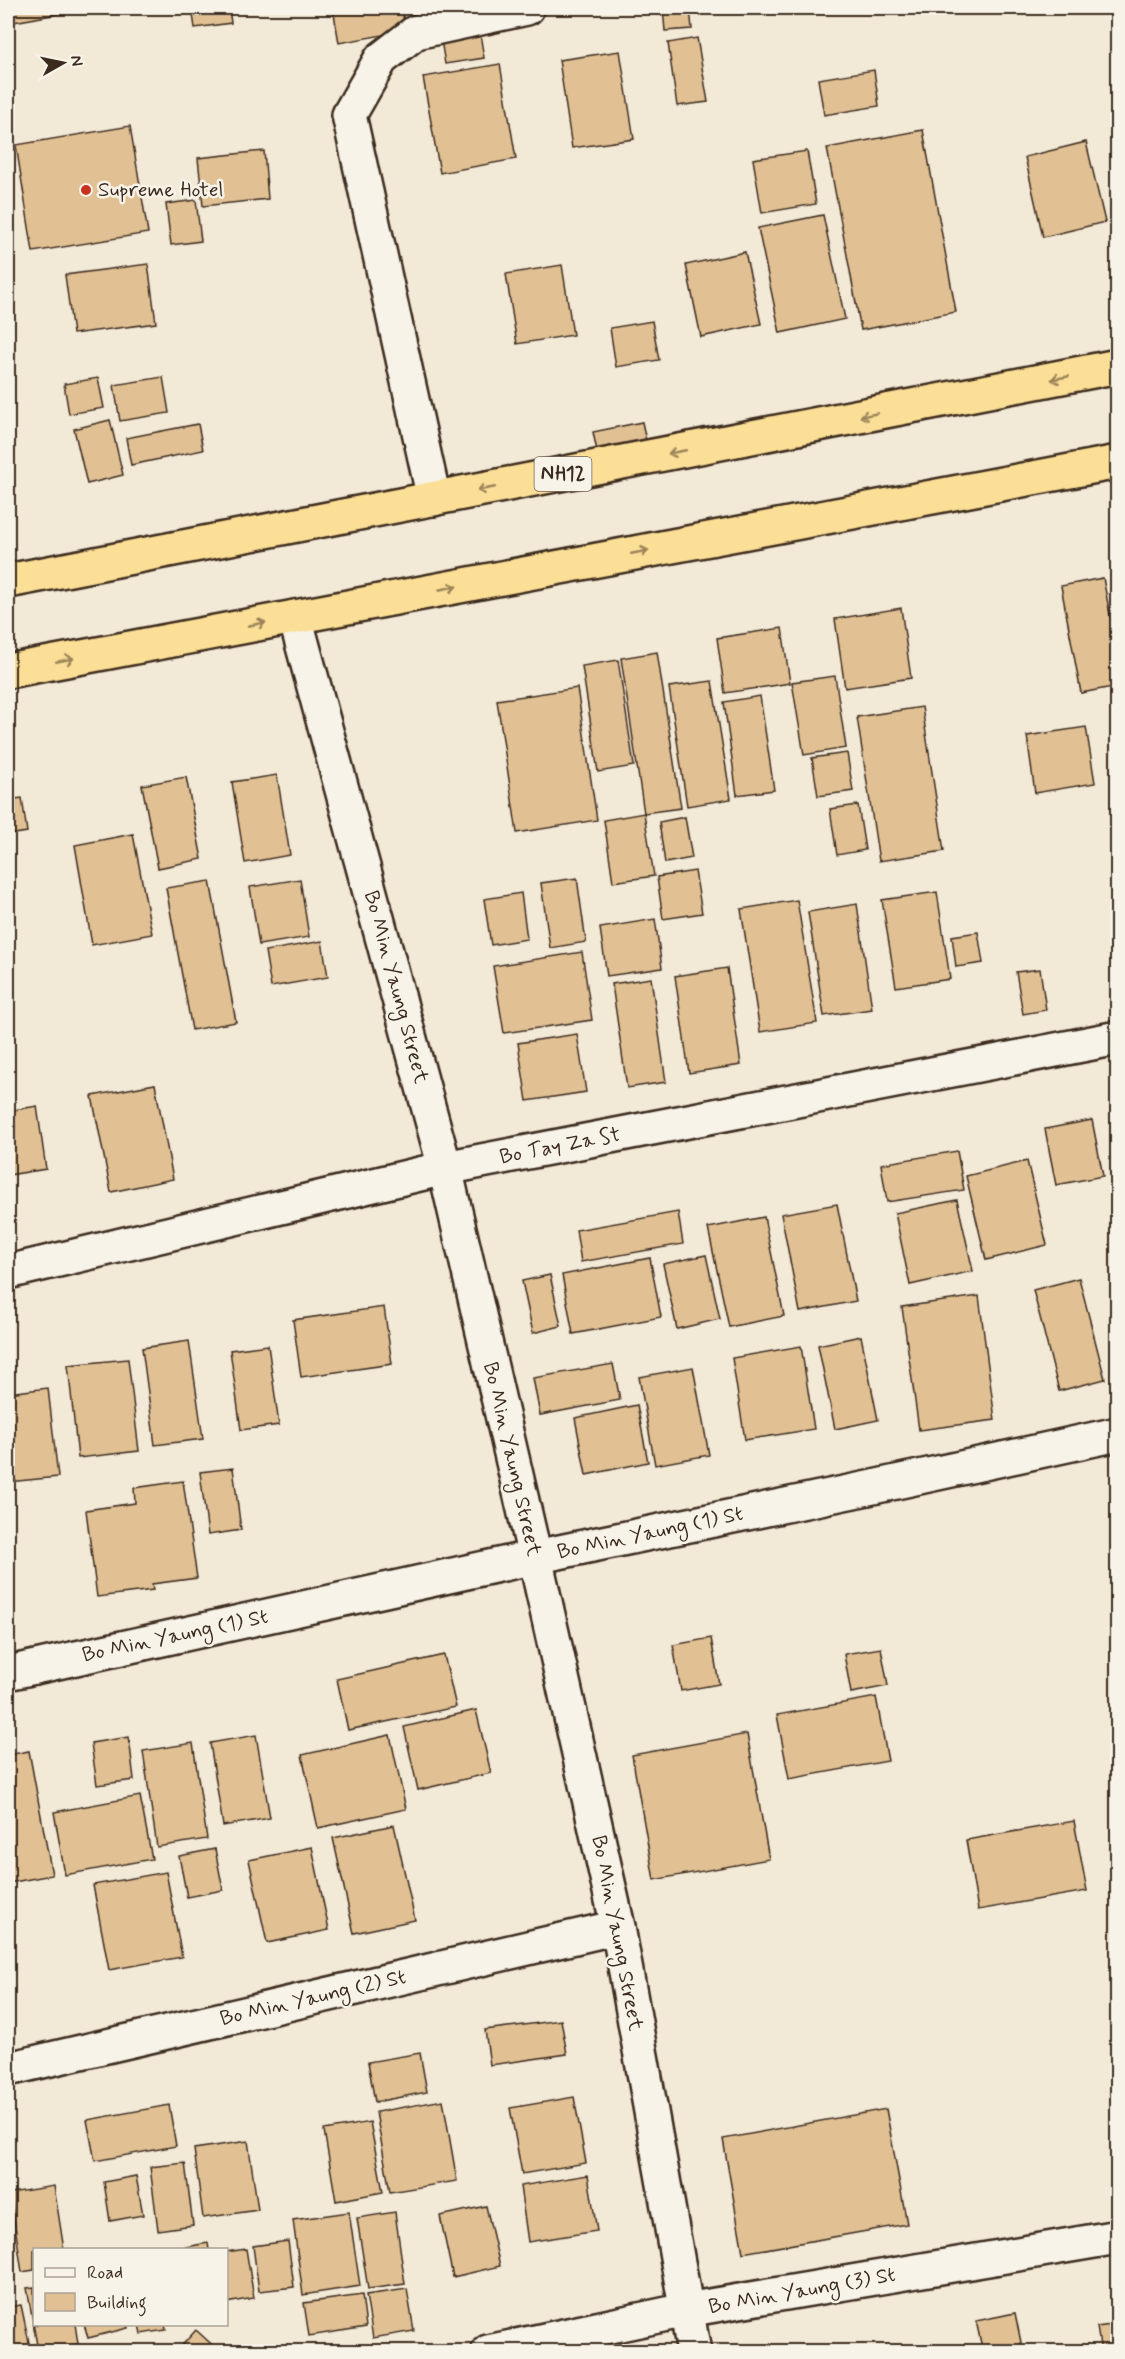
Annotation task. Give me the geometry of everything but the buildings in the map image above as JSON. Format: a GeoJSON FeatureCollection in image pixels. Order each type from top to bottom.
{"type":"FeatureCollection","features":[{"type":"Feature","properties":{"kind":"highway","name":"NH12"},"geometry":{"type":"LineString","coordinates":[[8,581],[1118,366]]}},
{"type":"Feature","properties":{"kind":"highway"},"geometry":{"type":"LineString","coordinates":[[8,671],[1118,462]]}},
{"type":"Feature","properties":{"kind":"street"},"geometry":{"type":"LineString","coordinates":[[434,499],[349,115],[381,59],[416,32],[527,8]]}},
{"type":"Feature","properties":{"kind":"street","name":"Bo Min Yaung Street"},"geometry":{"type":"LineString","coordinates":[[295,617],[445,1168],[535,1557],[618,1927],[694,2352]]}},
{"type":"Feature","properties":{"kind":"street","name":"Bo Tay Za St"},"geometry":{"type":"LineString","coordinates":[[8,1272],[445,1168],[1118,1038]]}},
{"type":"Feature","properties":{"kind":"street","name":"Bo Min Yaung (1) St"},"geometry":{"type":"LineString","coordinates":[[8,1673],[535,1557],[1118,1434]]}},
{"type":"Feature","properties":{"kind":"street","name":"Bo Min Yaung (2) St"},"geometry":{"type":"LineString","coordinates":[[8,2069],[618,1927]]}},
{"type":"Feature","properties":{"kind":"street","name":"Bo Min Yaung (3) St"},"geometry":{"type":"LineString","coordinates":[[488,2352],[687,2310],[1118,2237]]}},
{"type":"Feature","properties":{"kind":"place","name":"Supreme Hotel"},"geometry":{"type":"Point","coordinates":[86,190]}}]}
